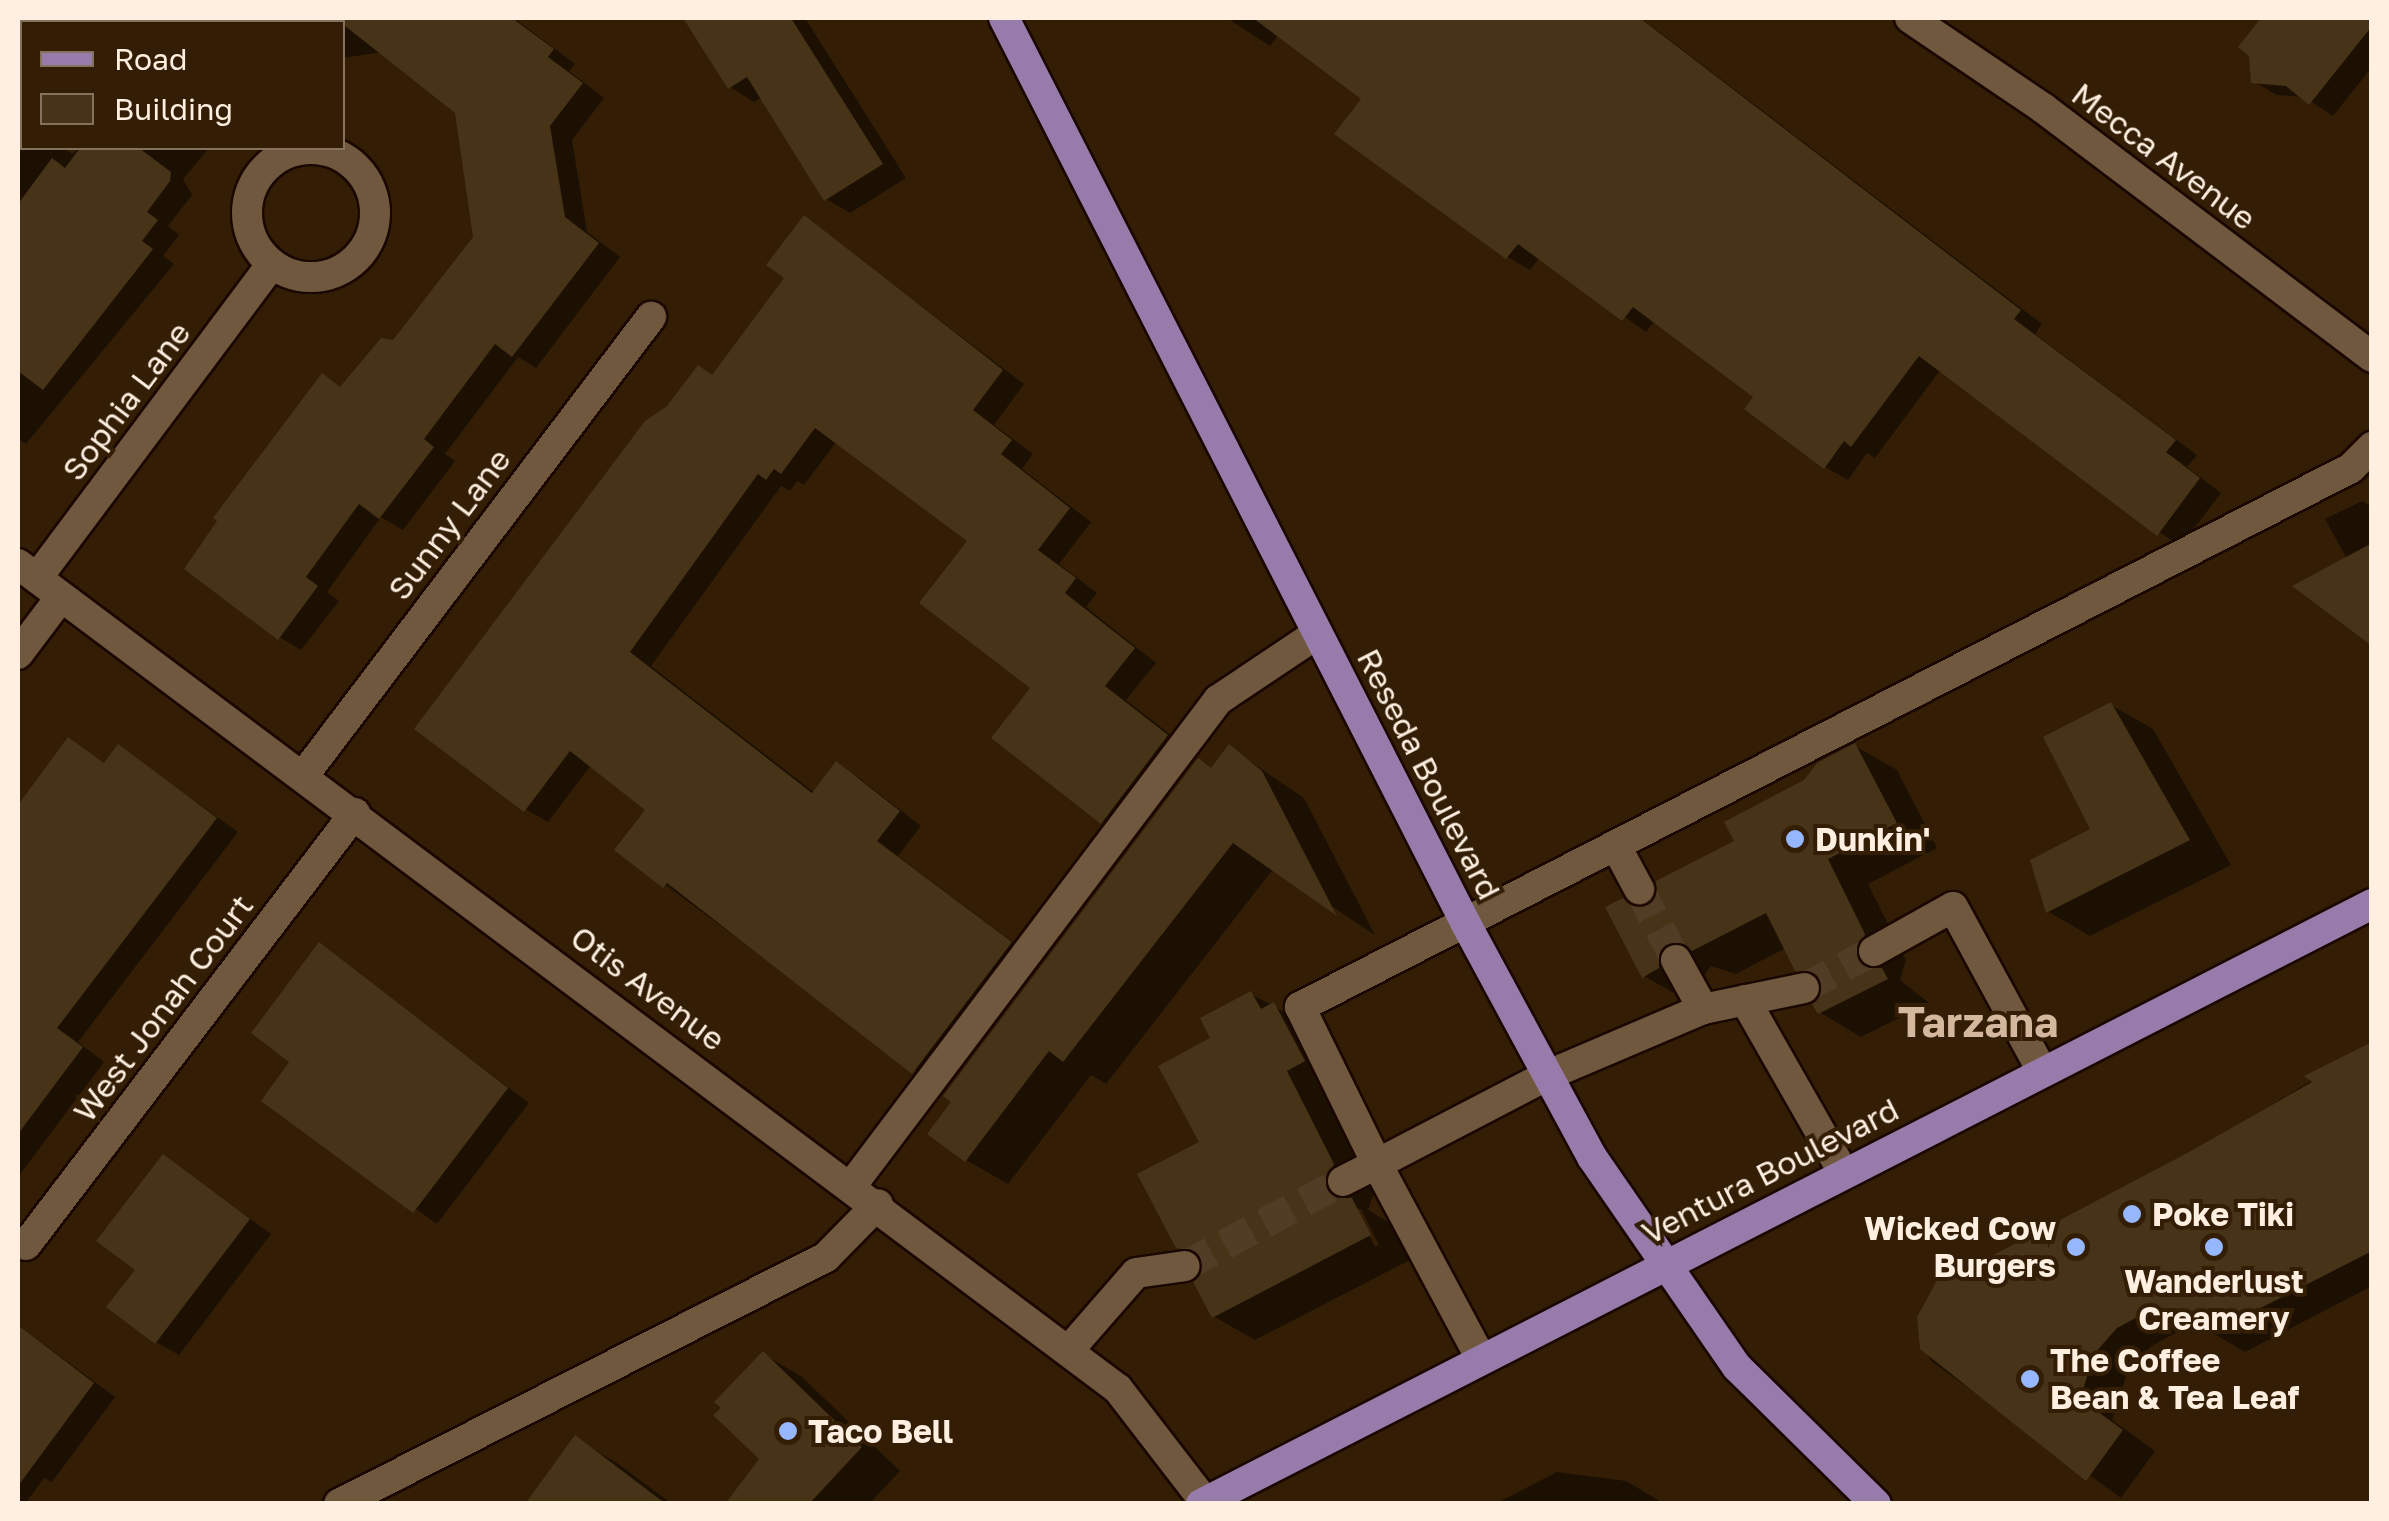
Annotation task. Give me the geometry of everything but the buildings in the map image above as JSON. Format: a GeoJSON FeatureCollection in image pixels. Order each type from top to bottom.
{"type":"FeatureCollection","features":[{"type":"Feature","properties":{"kind":"main road","name":"Reseda Boulevard"},"geometry":{"type":"LineString","coordinates":[[1004,18],[1466,924],[1548,1076],[1662,1266],[1767,1403],[1876,1504]]}},
{"type":"Feature","properties":{"kind":"main road","name":"Ventura Boulevard"},"geometry":{"type":"LineString","coordinates":[[1203,1503],[2372,904]]}},
{"type":"Feature","properties":{"kind":"street","name":"Mecca Avenue"},"geometry":{"type":"LineString","coordinates":[[1910,18],[2042,108],[2372,356]]}},
{"type":"Feature","properties":{"kind":"street"},"geometry":{"type":"LineString","coordinates":[[321,150],[359,170],[375,209],[364,251],[349,266],[320,276],[272,264],[249,230],[252,189],[262,172],[278,158],[321,150]]}},
{"type":"Feature","properties":{"kind":"street","name":"Sophia Lane"},"geometry":{"type":"LineString","coordinates":[[18,654],[38,580],[272,264]]}},
{"type":"Feature","properties":{"kind":"street","name":"Sunny Lane"},"geometry":{"type":"LineString","coordinates":[[304,775],[651,317]]}},
{"type":"Feature","properties":{"kind":"street"},"geometry":{"type":"LineString","coordinates":[[1481,1359],[1300,1007],[2352,468],[2372,447]]}},
{"type":"Feature","properties":{"kind":"street","name":"Otis Avenue"},"geometry":{"type":"LineString","coordinates":[[38,580],[852,1184],[1068,1350],[1129,1400],[1203,1503]]}},
{"type":"Feature","properties":{"kind":"street"},"geometry":{"type":"LineString","coordinates":[[852,1184],[1218,700],[1318,633]]}},
{"type":"Feature","properties":{"kind":"street","name":"West Jonah Court"},"geometry":{"type":"LineString","coordinates":[[26,1244],[354,813]]}},
{"type":"Feature","properties":{"kind":"street"},"geometry":{"type":"LineString","coordinates":[[1616,848],[1639,889]]}},
{"type":"Feature","properties":{"kind":"street"},"geometry":{"type":"LineString","coordinates":[[1874,951],[1953,907],[2042,1071]]}},
{"type":"Feature","properties":{"kind":"street"},"geometry":{"type":"LineString","coordinates":[[1676,960],[1703,1009]]}},
{"type":"Feature","properties":{"kind":"street"},"geometry":{"type":"LineString","coordinates":[[1343,1181],[1548,1076],[1703,1009],[1804,988]]}},
{"type":"Feature","properties":{"kind":"street"},"geometry":{"type":"LineString","coordinates":[[1745,1000],[1843,1172]]}},
{"type":"Feature","properties":{"kind":"street"},"geometry":{"type":"LineString","coordinates":[[339,1504],[826,1257],[878,1204]]}},
{"type":"Feature","properties":{"kind":"street"},"geometry":{"type":"LineString","coordinates":[[1068,1350],[1136,1274],[1185,1266]]}},
{"type":"Feature","properties":{"kind":"tunnel"},"geometry":{"type":"LineString","coordinates":[[1639,889],[1676,960]]}},
{"type":"Feature","properties":{"kind":"tunnel"},"geometry":{"type":"LineString","coordinates":[[1804,988],[1874,951]]}},
{"type":"Feature","properties":{"kind":"tunnel"},"geometry":{"type":"LineString","coordinates":[[1185,1266],[1343,1181]]}},
{"type":"Feature","properties":{"kind":"place","name":"Dunkin'"},"geometry":{"type":"Point","coordinates":[1795,839]}},
{"type":"Feature","properties":{"kind":"place","name":"Poke Tiki"},"geometry":{"type":"Point","coordinates":[2132,1214]}},
{"type":"Feature","properties":{"kind":"place","name":"Wicked Cow Burgers"},"geometry":{"type":"Point","coordinates":[2076,1247]}},
{"type":"Feature","properties":{"kind":"place","name":"Wanderlust Creamery"},"geometry":{"type":"Point","coordinates":[2214,1247]}},
{"type":"Feature","properties":{"kind":"place","name":"The Coffee Bean & Tea Leaf"},"geometry":{"type":"Point","coordinates":[2030,1379]}},
{"type":"Feature","properties":{"kind":"place","name":"Taco Bell"},"geometry":{"type":"Point","coordinates":[788,1431]}},
{"type":"Feature","properties":{"kind":"district","name":"Tarzana"},"geometry":{"type":"Point","coordinates":[1978,1021]}}]}
